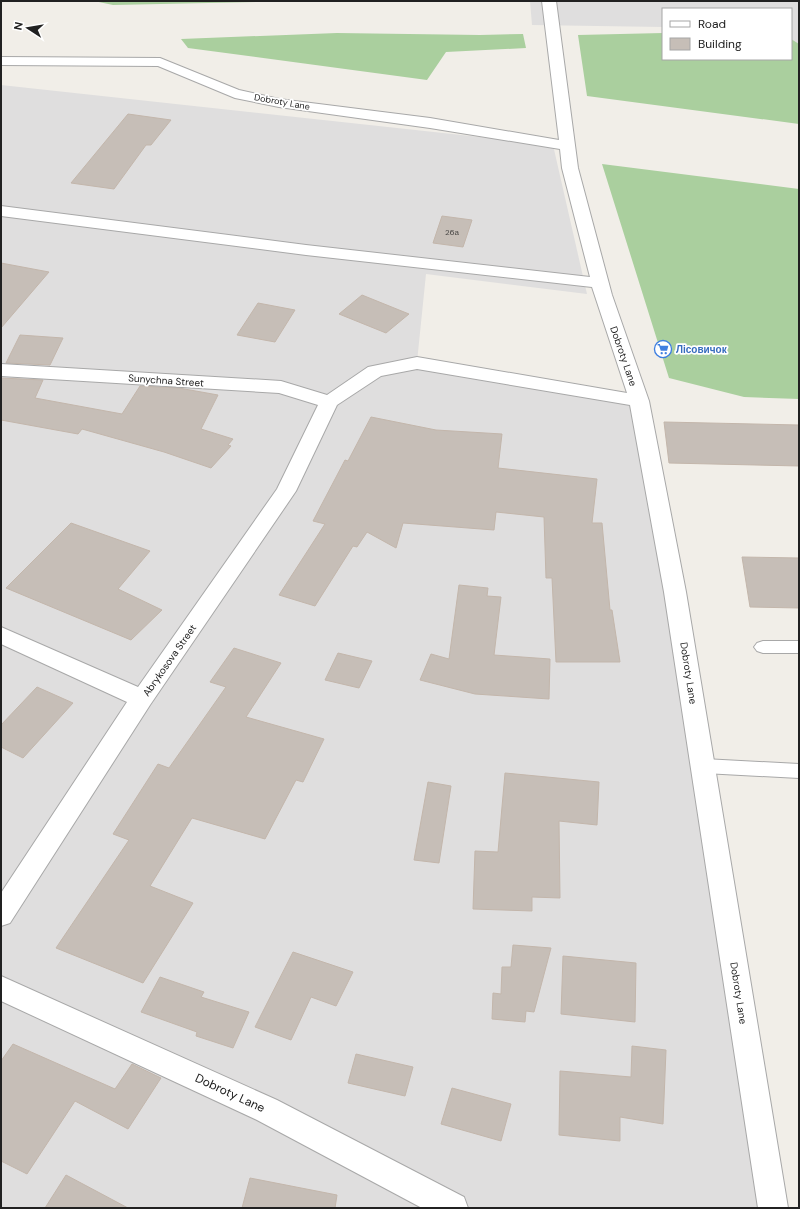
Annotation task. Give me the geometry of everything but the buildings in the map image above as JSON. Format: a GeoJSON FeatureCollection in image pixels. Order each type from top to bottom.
{"type":"FeatureCollection","features":[{"type":"Feature","properties":{"kind":"street","name":"Dobroty Lane"},"geometry":{"type":"LineString","coordinates":[[549,1],[570,168],[600,283],[639,401],[675,592],[704,766],[773,1208]]}},
{"type":"Feature","properties":{"kind":"street","name":"Dobroty Lane"},"geometry":{"type":"LineString","coordinates":[[1,61],[160,62],[235,94],[279,103],[430,124],[567,146]]}},
{"type":"Feature","properties":{"kind":"street"},"geometry":{"type":"LineString","coordinates":[[1,211],[306,250],[600,283]]}},
{"type":"Feature","properties":{"kind":"street"},"geometry":{"type":"LineString","coordinates":[[329,402],[375,371],[417,362],[639,401]]}},
{"type":"Feature","properties":{"kind":"street","name":"Sunychna Street"},"geometry":{"type":"LineString","coordinates":[[1,370],[281,387],[329,402]]}},
{"type":"Feature","properties":{"kind":"street","name":"Abrykosova Street"},"geometry":{"type":"LineString","coordinates":[[1,915],[142,699],[286,491],[329,402]]}},
{"type":"Feature","properties":{"kind":"street"},"geometry":{"type":"LineString","coordinates":[[1,635],[142,699]]}},
{"type":"Feature","properties":{"kind":"street","name":"Dobroty Lane"},"geometry":{"type":"LineString","coordinates":[[1,988],[267,1110],[453,1208]]}},
{"type":"Feature","properties":{"kind":"lane"},"geometry":{"type":"LineString","coordinates":[[762,647],[799,647]]}},
{"type":"Feature","properties":{"kind":"lane"},"geometry":{"type":"LineString","coordinates":[[704,766],[799,770]]}},
{"type":"Feature","properties":{"kind":"shaded area"},"geometry":{"type":"Polygon","coordinates":[[[530,1],[799,1],[799,73],[792,60],[792,8],[662,8],[662,27],[532,25],[530,1]]]}},
{"type":"Feature","properties":{"kind":"shaded area"},"geometry":{"type":"Polygon","coordinates":[[[1,85],[553,145],[587,294],[426,274],[417,362],[639,401],[773,1208],[1,1208],[1,85]]]}},
{"type":"Feature","properties":{"kind":"green space"},"geometry":{"type":"Polygon","coordinates":[[[94,1],[297,1],[113,5],[94,1]]]}},
{"type":"Feature","properties":{"kind":"green space"},"geometry":{"type":"Polygon","coordinates":[[[337,33],[480,35],[523,34],[526,48],[446,52],[427,80],[188,48],[181,39],[337,33]]]}},
{"type":"Feature","properties":{"kind":"green space"},"geometry":{"type":"Polygon","coordinates":[[[662,33],[662,60],[792,60],[792,40],[799,44],[799,124],[587,96],[578,35],[662,33]]]}},
{"type":"Feature","properties":{"kind":"green space"},"geometry":{"type":"Polygon","coordinates":[[[602,164],[799,189],[799,399],[744,397],[669,378],[602,164]]]}},
{"type":"Feature","properties":{"kind":"place","name":"Лісовичок"},"geometry":{"type":"Point","coordinates":[663,349]}}]}
